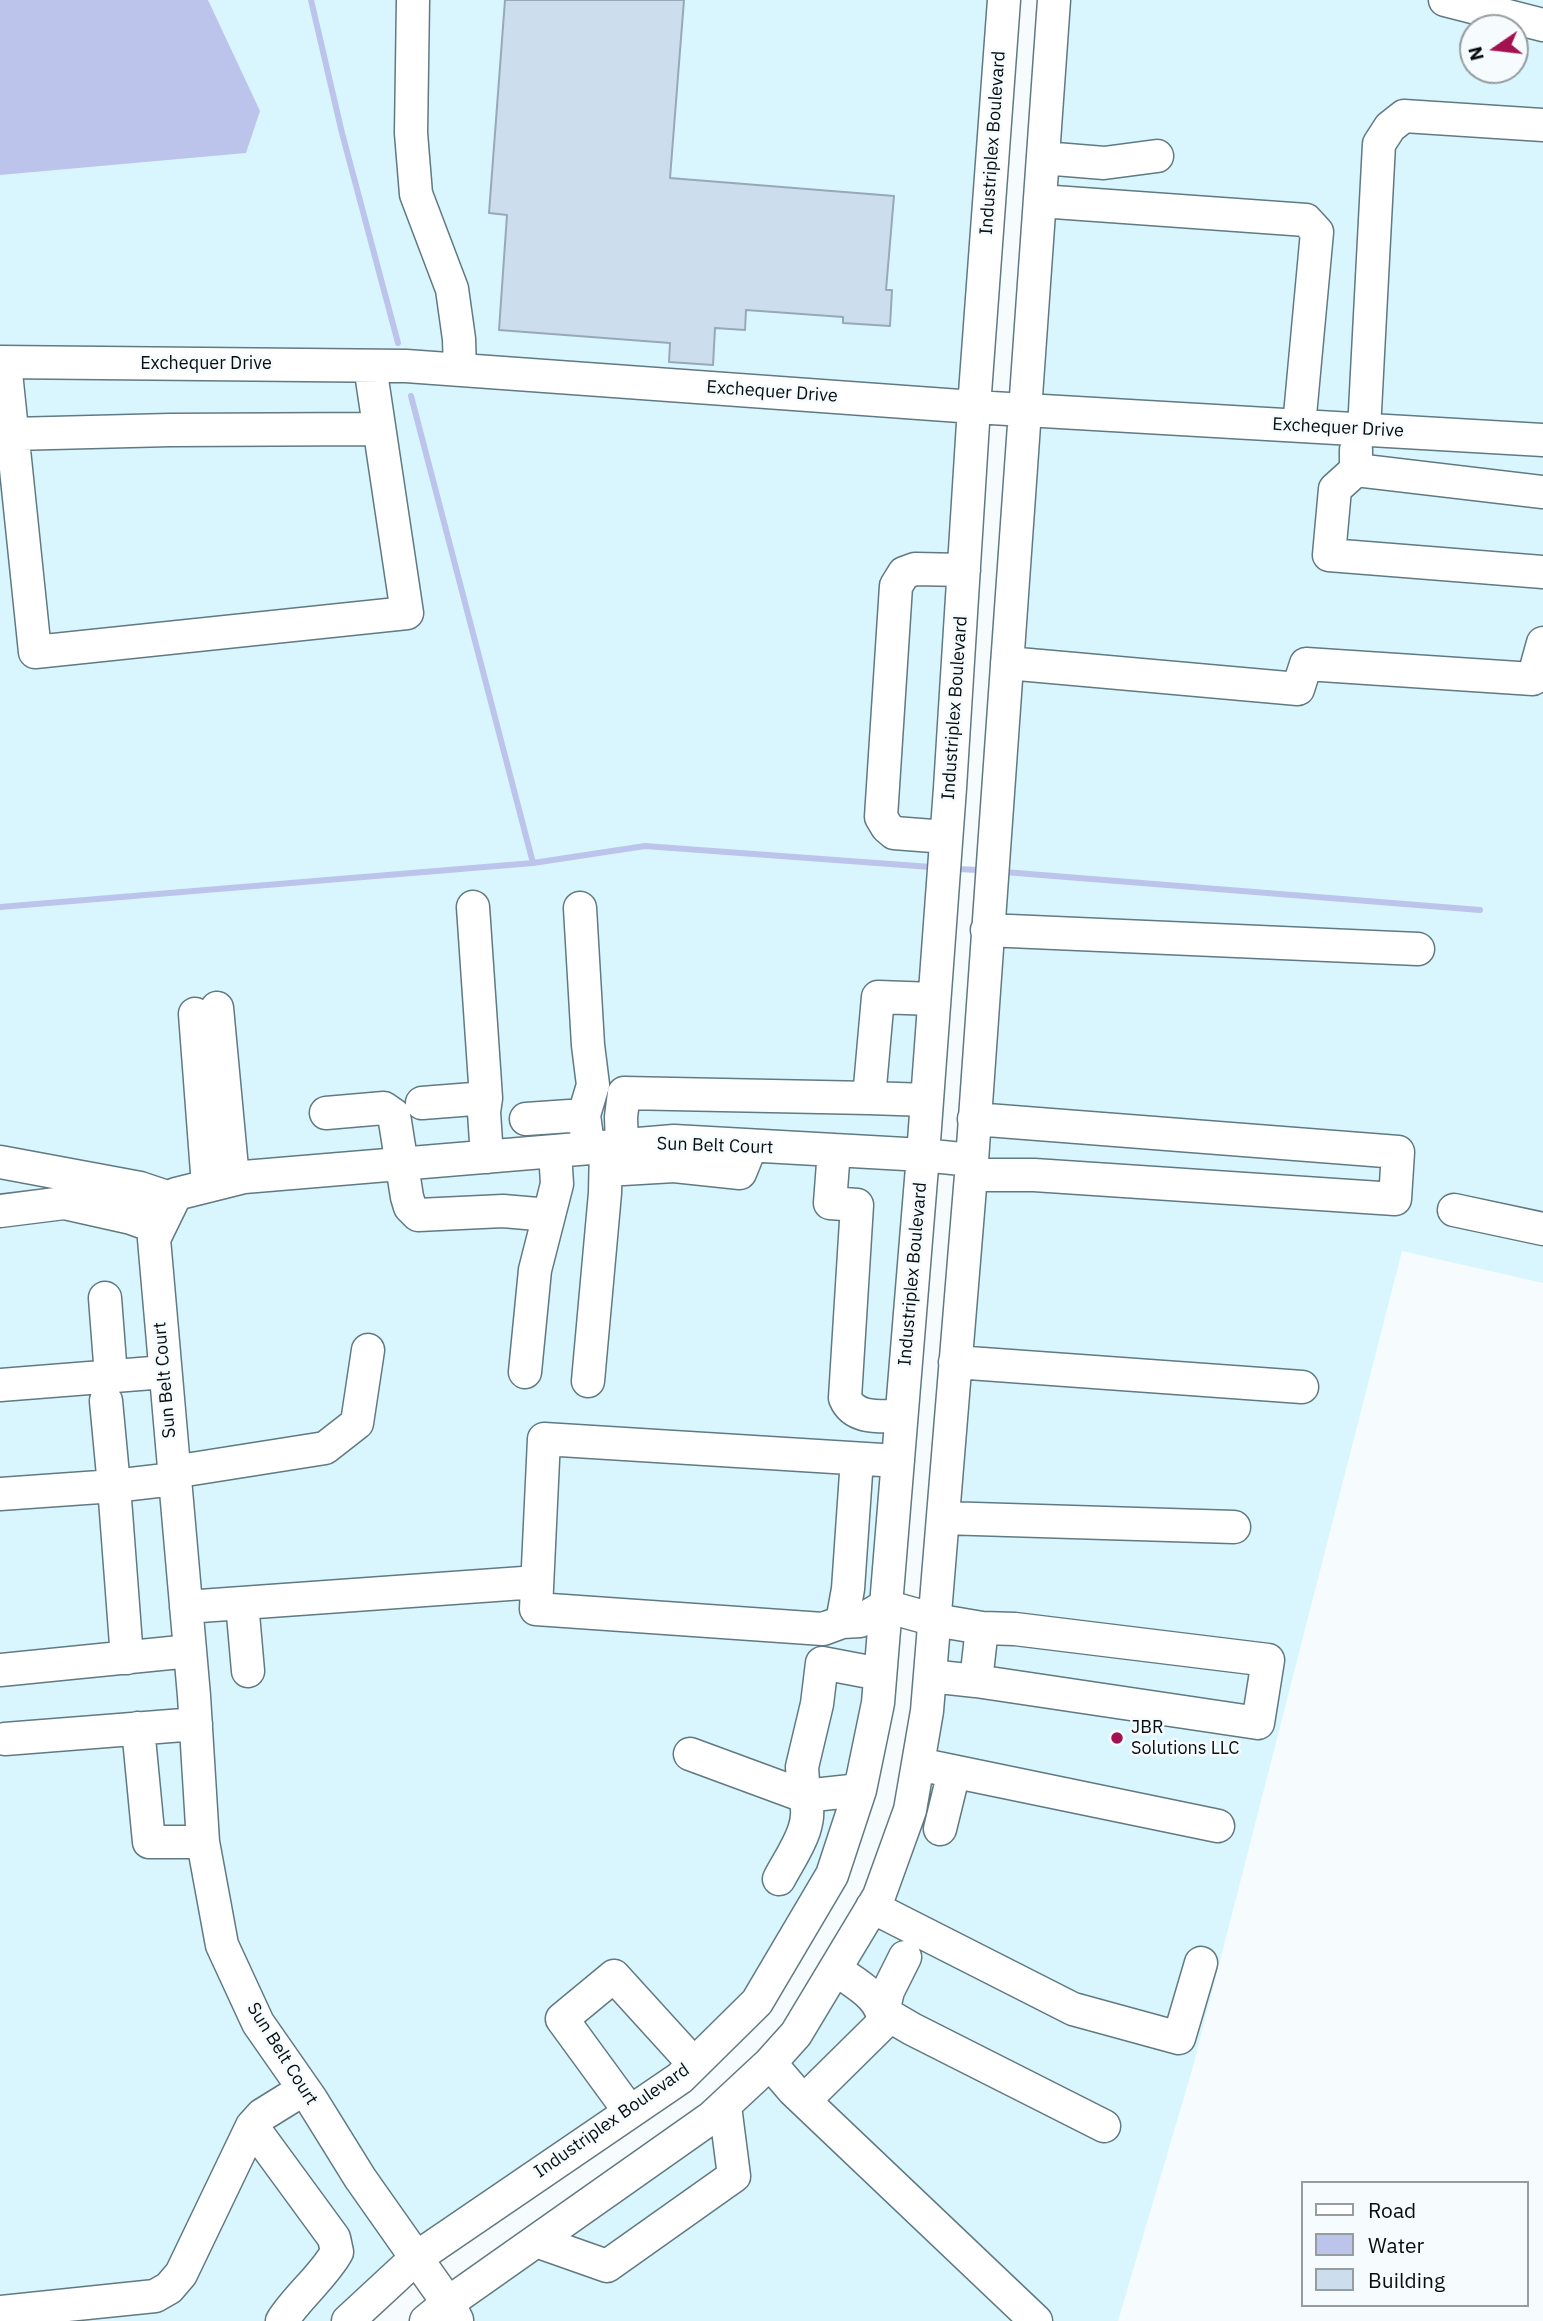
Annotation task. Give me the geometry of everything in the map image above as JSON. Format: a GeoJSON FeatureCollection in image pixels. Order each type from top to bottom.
{"type":"FeatureCollection","features":[{"type":"Feature","properties":{"kind":"street"},"geometry":{"type":"LineString","coordinates":[[413,0],[411,133],[416,194],[452,289],[460,370]]}},
{"type":"Feature","properties":{"kind":"street","name":"Industriplex Boulevard"},"geometry":{"type":"LineString","coordinates":[[348,2321],[416,2258],[680,2078],[757,2002],[832,1875],[860,1790],[878,1703],[923,1155],[1004,0]]}},
{"type":"Feature","properties":{"kind":"street"},"geometry":{"type":"LineString","coordinates":[[444,2315],[536,2241],[725,2106],[770,2063],[802,2025],[879,1896],[909,1810],[927,1711],[935,1620],[971,1168],[1054,0]]}},
{"type":"Feature","properties":{"kind":"street"},"geometry":{"type":"LineString","coordinates":[[1445,0],[1543,25]]}},
{"type":"Feature","properties":{"kind":"street"},"geometry":{"type":"LineString","coordinates":[[1543,125],[1404,116],[1390,127],[1379,144],[1356,470],[1335,489],[1329,555],[1543,572]]}},
{"type":"Feature","properties":{"kind":"street"},"geometry":{"type":"LineString","coordinates":[[1043,158],[1104,163],[1157,156]]}},
{"type":"Feature","properties":{"kind":"street"},"geometry":{"type":"LineString","coordinates":[[1040,201],[1306,220],[1317,232],[1299,426]]}},
{"type":"Feature","properties":{"kind":"street"},"geometry":{"type":"LineString","coordinates":[[2,362],[35,652],[407,613],[370,366]]}},
{"type":"Feature","properties":{"kind":"street","name":"Exchequer Drive"},"geometry":{"type":"LineString","coordinates":[[2,362],[370,366],[460,370],[974,407],[1543,440]]}},
{"type":"Feature","properties":{"kind":"street"},"geometry":{"type":"LineString","coordinates":[[12,434],[379,429]]}},
{"type":"Feature","properties":{"kind":"street"},"geometry":{"type":"LineString","coordinates":[[1356,470],[1543,492]]}},
{"type":"Feature","properties":{"kind":"street"},"geometry":{"type":"LineString","coordinates":[[946,837],[894,833],[881,817],[896,586],[904,573],[915,569],[964,570]]}},
{"type":"Feature","properties":{"kind":"street"},"geometry":{"type":"LineString","coordinates":[[1007,663],[1298,689],[1306,664],[1533,679],[1543,643]]}},
{"type":"Feature","properties":{"kind":"street"},"geometry":{"type":"LineString","coordinates":[[950,788],[997,790]]}},
{"type":"Feature","properties":{"kind":"street"},"geometry":{"type":"LineString","coordinates":[[474,907],[487,1157]]}},
{"type":"Feature","properties":{"kind":"street"},"geometry":{"type":"LineString","coordinates":[[580,908],[593,1085],[584,1115],[606,1153]]}},
{"type":"Feature","properties":{"kind":"street"},"geometry":{"type":"LineString","coordinates":[[987,930],[1418,949]]}},
{"type":"Feature","properties":{"kind":"street"},"geometry":{"type":"LineString","coordinates":[[869,1098],[878,997],[934,999]]}},
{"type":"Feature","properties":{"kind":"street"},"geometry":{"type":"LineString","coordinates":[[206,1011],[221,1183]]}},
{"type":"Feature","properties":{"kind":"street"},"geometry":{"type":"LineString","coordinates":[[589,1381],[606,1153],[621,1117],[624,1093],[927,1100]]}},
{"type":"Feature","properties":{"kind":"street"},"geometry":{"type":"LineString","coordinates":[[422,1103],[486,1098]]}},
{"type":"Feature","properties":{"kind":"street"},"geometry":{"type":"LineString","coordinates":[[326,1112],[383,1108],[394,1115],[407,1197],[410,1207],[418,1216],[503,1211],[549,1215]]}},
{"type":"Feature","properties":{"kind":"street"},"geometry":{"type":"LineString","coordinates":[[526,1119],[584,1115]]}},
{"type":"Feature","properties":{"kind":"street","name":"Sun Belt Court"},"geometry":{"type":"LineString","coordinates":[[444,2315],[416,2258],[258,2023],[222,1945],[203,1842],[196,1724],[154,1239],[176,1194],[244,1177],[555,1151],[606,1153],[674,1142],[923,1155],[971,1168],[1034,1175],[1395,1199],[1398,1152],[974,1119]]}},
{"type":"Feature","properties":{"kind":"street"},"geometry":{"type":"LineString","coordinates":[[834,1150],[830,1203],[857,1205],[845,1398],[849,1408],[856,1412],[901,1416]]}},
{"type":"Feature","properties":{"kind":"street"},"geometry":{"type":"LineString","coordinates":[[525,1372],[535,1270],[558,1184],[555,1151]]}},
{"type":"Feature","properties":{"kind":"street"},"geometry":{"type":"LineString","coordinates":[[0,1162],[140,1188],[173,1199]]}},
{"type":"Feature","properties":{"kind":"street"},"geometry":{"type":"LineString","coordinates":[[0,1211],[64,1203],[131,1218],[159,1228]]}},
{"type":"Feature","properties":{"kind":"street"},"geometry":{"type":"LineString","coordinates":[[1454,1210],[1543,1229]]}},
{"type":"Feature","properties":{"kind":"street"},"geometry":{"type":"LineString","coordinates":[[105,1298],[114,1486],[127,1658]]}},
{"type":"Feature","properties":{"kind":"street"},"geometry":{"type":"LineString","coordinates":[[0,1494],[114,1486],[325,1448],[357,1423],[368,1350]]}},
{"type":"Feature","properties":{"kind":"street"},"geometry":{"type":"LineString","coordinates":[[955,1363],[1302,1387]]}},
{"type":"Feature","properties":{"kind":"street"},"geometry":{"type":"LineString","coordinates":[[0,1385],[109,1388],[165,1372]]}},
{"type":"Feature","properties":{"kind":"street"},"geometry":{"type":"LineString","coordinates":[[898,1461],[544,1439],[536,1609],[827,1625],[860,1621],[886,1606],[935,1620],[982,1628],[1015,1629],[1268,1660],[1258,1723],[930,1676]]}},
{"type":"Feature","properties":{"kind":"street"},"geometry":{"type":"LineString","coordinates":[[857,1459],[848,1588],[813,1654],[822,1663],[880,1674]]}},
{"type":"Feature","properties":{"kind":"street"},"geometry":{"type":"LineString","coordinates":[[943,1518],[1234,1527]]}},
{"type":"Feature","properties":{"kind":"street"},"geometry":{"type":"LineString","coordinates":[[186,1607],[537,1582]]}},
{"type":"Feature","properties":{"kind":"street"},"geometry":{"type":"LineString","coordinates":[[242,1604],[248,1671]]}},
{"type":"Feature","properties":{"kind":"street"},"geometry":{"type":"LineString","coordinates":[[976,1681],[982,1628]]}},
{"type":"Feature","properties":{"kind":"street"},"geometry":{"type":"LineString","coordinates":[[0,1670],[190,1651]]}},
{"type":"Feature","properties":{"kind":"street"},"geometry":{"type":"LineString","coordinates":[[820,1895],[781,1875],[806,1808],[802,1767],[817,1704],[822,1663]]}},
{"type":"Feature","properties":{"kind":"street"},"geometry":{"type":"LineString","coordinates":[[5,1739],[196,1724]]}},
{"type":"Feature","properties":{"kind":"street"},"geometry":{"type":"LineString","coordinates":[[138,1728],[149,1842],[203,1842]]}},
{"type":"Feature","properties":{"kind":"street"},"geometry":{"type":"LineString","coordinates":[[690,1754],[806,1808],[843,1842]]}},
{"type":"Feature","properties":{"kind":"street"},"geometry":{"type":"LineString","coordinates":[[918,1764],[1218,1826]]}},
{"type":"Feature","properties":{"kind":"street"},"geometry":{"type":"LineString","coordinates":[[940,1829],[954,1772]]}},
{"type":"Feature","properties":{"kind":"street"},"geometry":{"type":"LineString","coordinates":[[806,1808],[860,1790]]}},
{"type":"Feature","properties":{"kind":"street"},"geometry":{"type":"LineString","coordinates":[[872,1906],[1073,2009],[1179,2038],[1201,1963]]}},
{"type":"Feature","properties":{"kind":"street"},"geometry":{"type":"LineString","coordinates":[[805,2101],[883,2023],[888,1991],[905,1956]]}},
{"type":"Feature","properties":{"kind":"street"},"geometry":{"type":"LineString","coordinates":[[835,1969],[874,1998],[883,2012],[912,2029],[1104,2126]]}},
{"type":"Feature","properties":{"kind":"street"},"geometry":{"type":"LineString","coordinates":[[630,2112],[562,2019],[614,1976],[694,2064]]}},
{"type":"Feature","properties":{"kind":"street"},"geometry":{"type":"LineString","coordinates":[[761,1995],[802,2025]]}},
{"type":"Feature","properties":{"kind":"street"},"geometry":{"type":"LineString","coordinates":[[770,2063],[805,2101],[1036,2321]]}},
{"type":"Feature","properties":{"kind":"street"},"geometry":{"type":"LineString","coordinates":[[0,2312],[155,2297],[169,2288],[181,2274],[252,2126],[262,2115],[304,2089]]}},
{"type":"Feature","properties":{"kind":"street"},"geometry":{"type":"LineString","coordinates":[[536,2241],[607,2266],[734,2176],[725,2106]]}},
{"type":"Feature","properties":{"kind":"street"},"geometry":{"type":"LineString","coordinates":[[252,2126],[334,2238],[337,2252],[282,2321]]}},
{"type":"Feature","properties":{"kind":"shaded area"},"geometry":{"type":"Polygon","coordinates":[[[0,0],[1004,0],[860,1790],[757,2002],[348,2321],[0,2321],[0,0]]]}},
{"type":"Feature","properties":{"kind":"shaded area"},"geometry":{"type":"Polygon","coordinates":[[[1054,0],[1543,0],[1543,1283],[1402,1251],[1192,2070],[1118,2321],[426,2321],[770,2063],[910,1810],[1054,0]]]}},
{"type":"Feature","properties":{"kind":"water"},"geometry":{"type":"Polygon","coordinates":[[[0,0],[208,0],[260,111],[246,153],[0,175],[0,0]]]}},
{"type":"Feature","properties":{"kind":"building"},"geometry":{"type":"Polygon","coordinates":[[[505,0],[684,0],[670,178],[894,196],[886,290],[892,290],[890,326],[843,323],[843,317],[746,310],[745,330],[715,328],[713,365],[669,362],[670,343],[499,330],[507,215],[489,213],[505,0]]]}},
{"type":"Feature","properties":{"kind":"waterway"},"geometry":{"type":"LineString","coordinates":[[311,0],[342,133],[398,343]]}},
{"type":"Feature","properties":{"kind":"waterway"},"geometry":{"type":"LineString","coordinates":[[0,907],[533,863],[411,396]]}},
{"type":"Feature","properties":{"kind":"waterway"},"geometry":{"type":"LineString","coordinates":[[533,863],[645,846],[931,867]]}},
{"type":"Feature","properties":{"kind":"waterway"},"geometry":{"type":"LineString","coordinates":[[956,869],[979,870]]}},
{"type":"Feature","properties":{"kind":"waterway"},"geometry":{"type":"LineString","coordinates":[[1004,872],[1480,910]]}},
{"type":"Feature","properties":{"kind":"place","name":"JBR Solutions LLC"},"geometry":{"type":"Point","coordinates":[1117,1738]}}]}
